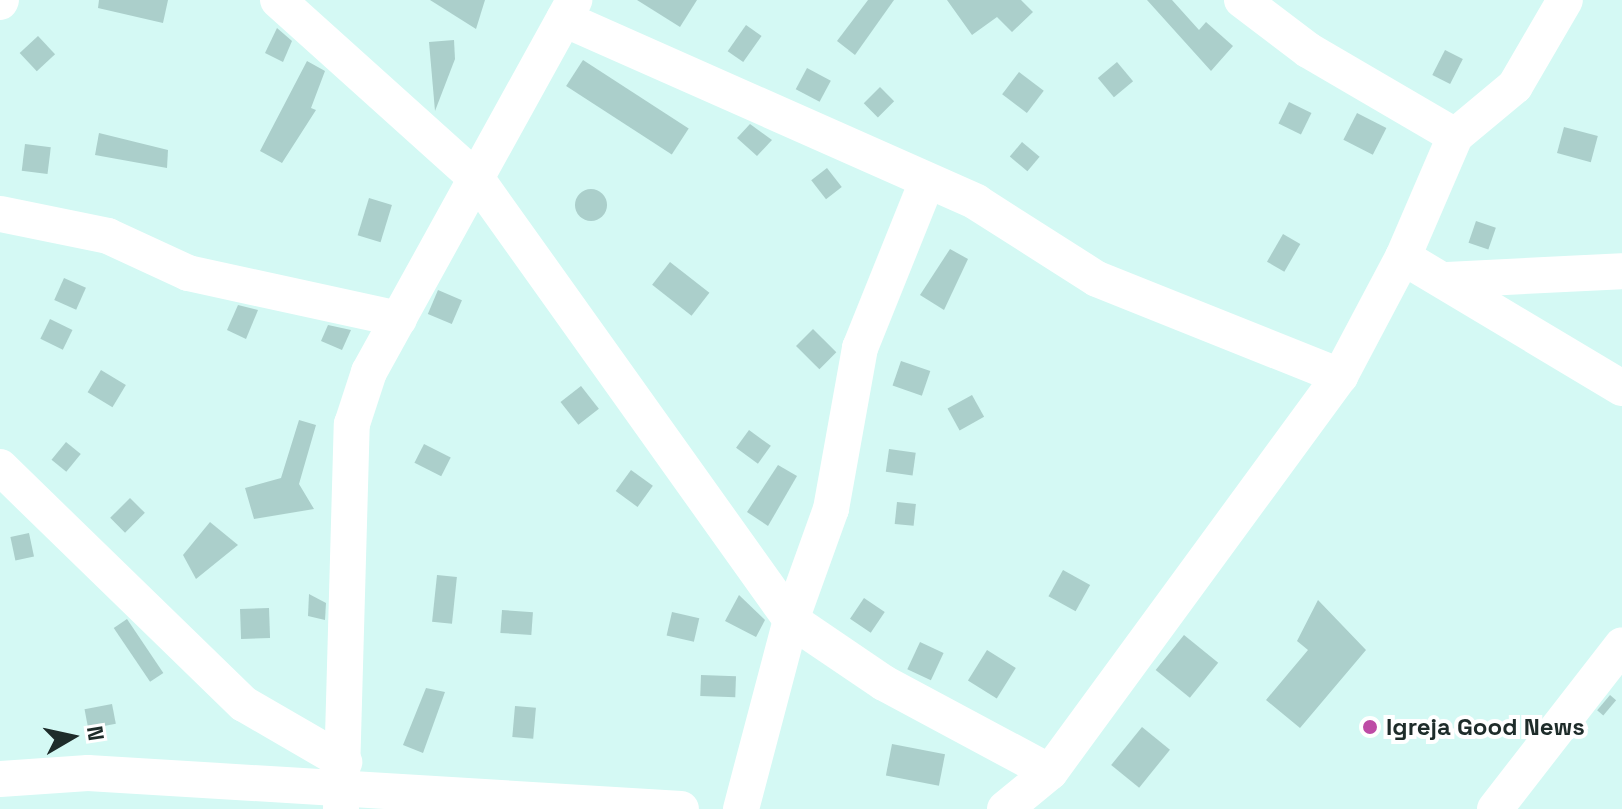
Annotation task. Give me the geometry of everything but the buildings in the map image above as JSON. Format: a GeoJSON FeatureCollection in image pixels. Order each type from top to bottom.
{"type":"FeatureCollection","features":[{"type":"Feature","properties":{"kind":"street"},"geometry":{"type":"LineString","coordinates":[[278,0],[476,178],[791,620],[884,683],[1050,772]]}},
{"type":"Feature","properties":{"kind":"street"},"geometry":{"type":"LineString","coordinates":[[1242,0],[1308,50],[1455,136]]}},
{"type":"Feature","properties":{"kind":"street"},"geometry":{"type":"LineString","coordinates":[[1005,809],[1050,772],[1340,376],[1403,257],[1455,136],[1515,86],[1565,0]]}},
{"type":"Feature","properties":{"kind":"street"},"geometry":{"type":"LineString","coordinates":[[342,785],[352,424],[399,319],[569,9],[976,202],[1097,279],[1340,376]]}},
{"type":"Feature","properties":{"kind":"street"},"geometry":{"type":"LineString","coordinates":[[741,809],[791,620],[831,509],[860,348],[927,181]]}},
{"type":"Feature","properties":{"kind":"street"},"geometry":{"type":"LineString","coordinates":[[0,214],[108,236],[188,273],[399,319]]}},
{"type":"Feature","properties":{"kind":"street"},"geometry":{"type":"LineString","coordinates":[[1403,257],[1622,388]]}},
{"type":"Feature","properties":{"kind":"street"},"geometry":{"type":"LineString","coordinates":[[1441,280],[1509,282],[1622,271]]}},
{"type":"Feature","properties":{"kind":"street"},"geometry":{"type":"LineString","coordinates":[[0,467],[244,704],[342,785]]}},
{"type":"Feature","properties":{"kind":"street"},"geometry":{"type":"LineString","coordinates":[[1495,809],[1622,645]]}},
{"type":"Feature","properties":{"kind":"street"},"geometry":{"type":"LineString","coordinates":[[0,779],[32,793],[342,785],[450,799],[681,809]]}},
{"type":"Feature","properties":{"kind":"place","name":"Igreja Good News"},"geometry":{"type":"Point","coordinates":[1370,727]}}]}
